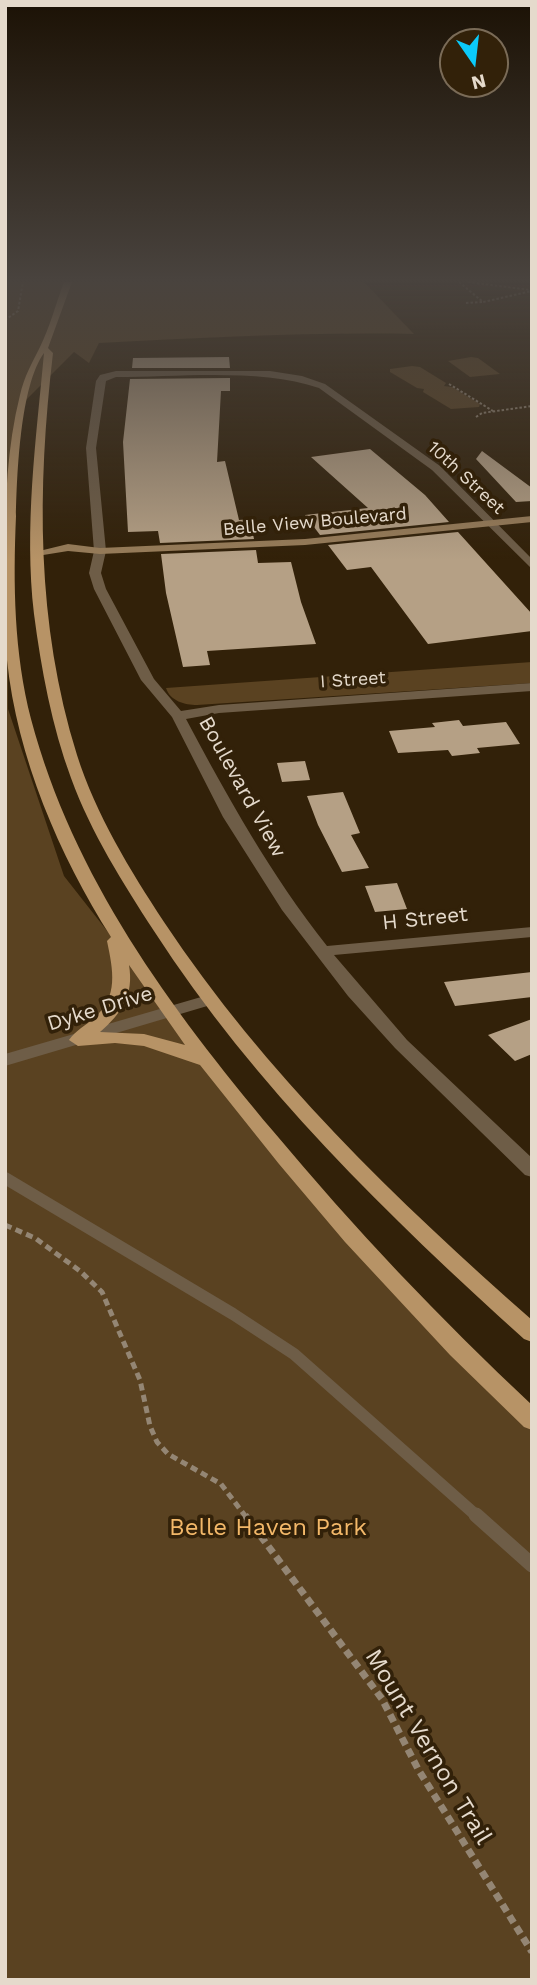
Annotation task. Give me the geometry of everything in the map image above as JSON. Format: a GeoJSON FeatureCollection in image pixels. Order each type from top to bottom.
{"type":"FeatureCollection","features":[{"type":"Feature","properties":{"kind":"main road"},"geometry":{"type":"LineString","coordinates":[[30,375],[23,402],[13,469],[9,529],[8,568],[14,666],[24,719],[60,824],[79,867],[111,923],[204,1060],[344,1229],[532,1420]]}},
{"type":"Feature","properties":{"kind":"main road"},"geometry":{"type":"LineString","coordinates":[[47,375],[28,550],[71,760],[116,858],[208,1000],[287,1096],[444,1256],[532,1333]]}},
{"type":"Feature","properties":{"kind":"main road","name":"Belle View Boulevard"},"geometry":{"type":"LineString","coordinates":[[28,550],[70,556],[100,551],[297,542],[532,520]]}},
{"type":"Feature","properties":{"kind":"main road"},"geometry":{"type":"LineString","coordinates":[[9,529],[28,550]]}},
{"type":"Feature","properties":{"kind":"main road"},"geometry":{"type":"LineString","coordinates":[[8,568],[28,550]]}},
{"type":"Feature","properties":{"kind":"main road"},"geometry":{"type":"LineString","coordinates":[[78,1040],[105,1019],[122,995],[122,967],[111,923]]}},
{"type":"Feature","properties":{"kind":"main road"},"geometry":{"type":"LineString","coordinates":[[78,1040],[114,1036],[139,1038],[162,1042],[204,1060]]}},
{"type":"Feature","properties":{"kind":"street","name":"Boulevard View"},"geometry":{"type":"LineString","coordinates":[[119,375],[111,375],[101,381],[91,448],[100,551],[96,573],[100,589],[148,680],[178,716],[255,858],[323,951],[354,992],[401,1044],[532,1171]]}},
{"type":"Feature","properties":{"kind":"street","name":"10th Street"},"geometry":{"type":"LineString","coordinates":[[273,375],[314,383],[331,392],[416,452],[455,486],[532,566]]}},
{"type":"Feature","properties":{"kind":"street","name":"I Street"},"geometry":{"type":"LineString","coordinates":[[178,716],[219,709],[532,687]]}},
{"type":"Feature","properties":{"kind":"street","name":"H Street"},"geometry":{"type":"LineString","coordinates":[[323,951],[532,932]]}},
{"type":"Feature","properties":{"kind":"street","name":"Dyke Drive"},"geometry":{"type":"LineString","coordinates":[[5,1060],[208,1000]]}},
{"type":"Feature","properties":{"kind":"lane"},"geometry":{"type":"LineString","coordinates":[[5,1178],[233,1314],[294,1354],[532,1565]]}},
{"type":"Feature","properties":{"kind":"path"},"geometry":{"type":"LineString","coordinates":[[449,384],[494,412]]}},
{"type":"Feature","properties":{"kind":"path"},"geometry":{"type":"LineString","coordinates":[[476,417],[532,406]]}},
{"type":"Feature","properties":{"kind":"path","name":"Mount Vernon Trail"},"geometry":{"type":"LineString","coordinates":[[5,1225],[35,1238],[80,1271],[102,1292],[140,1380],[150,1426],[157,1442],[168,1454],[221,1484],[313,1605],[382,1699],[418,1769],[532,1952]]}},
{"type":"Feature","properties":{"kind":"green space","name":"Belle Haven Park"},"geometry":{"type":"Polygon","coordinates":[[[5,375],[51,375],[24,402],[8,554],[8,709],[64,876],[170,1011],[418,1307],[532,1414],[532,1980],[5,1980],[5,375]]]}},
{"type":"Feature","properties":{"kind":"green space"},"geometry":{"type":"Polygon","coordinates":[[[394,375],[432,375],[446,383],[444,386],[452,387],[480,404],[479,407],[451,409],[423,392],[424,389],[417,388],[394,375]]]}},
{"type":"Feature","properties":{"kind":"green space"},"geometry":{"type":"Polygon","coordinates":[[[467,375],[494,375],[470,377],[467,375]]]}},
{"type":"Feature","properties":{"kind":"green space"},"geometry":{"type":"Polygon","coordinates":[[[532,662],[532,683],[197,705],[178,701],[166,688],[532,662]]]}},
{"type":"Feature","properties":{"kind":"building"},"geometry":{"type":"Polygon","coordinates":[[[230,378],[230,391],[221,391],[217,462],[225,461],[239,520],[250,519],[254,539],[160,543],[158,531],[128,532],[123,442],[130,379],[230,378]]]}},
{"type":"Feature","properties":{"kind":"building"},"geometry":{"type":"Polygon","coordinates":[[[370,449],[425,495],[449,522],[320,535],[305,515],[368,508],[311,457],[370,449]]]}},
{"type":"Feature","properties":{"kind":"building"},"geometry":{"type":"Polygon","coordinates":[[[482,451],[532,488],[532,501],[516,502],[476,459],[482,451]]]}},
{"type":"Feature","properties":{"kind":"building"},"geometry":{"type":"Polygon","coordinates":[[[458,532],[532,614],[532,631],[428,644],[371,567],[347,570],[328,545],[458,532]]]}},
{"type":"Feature","properties":{"kind":"building"},"geometry":{"type":"Polygon","coordinates":[[[256,550],[258,563],[291,562],[316,644],[207,651],[210,665],[183,667],[166,593],[161,554],[256,550]]]}},
{"type":"Feature","properties":{"kind":"building"},"geometry":{"type":"Polygon","coordinates":[[[459,720],[463,726],[506,722],[520,744],[477,748],[480,753],[452,756],[448,750],[398,753],[389,731],[435,727],[432,723],[459,720]]]}},
{"type":"Feature","properties":{"kind":"building"},"geometry":{"type":"Polygon","coordinates":[[[305,761],[310,780],[282,782],[277,763],[305,761]]]}},
{"type":"Feature","properties":{"kind":"building"},"geometry":{"type":"Polygon","coordinates":[[[343,792],[360,833],[351,835],[369,868],[342,872],[318,825],[307,796],[343,792]]]}},
{"type":"Feature","properties":{"kind":"building"},"geometry":{"type":"Polygon","coordinates":[[[397,883],[407,909],[375,912],[365,886],[397,883]]]}},
{"type":"Feature","properties":{"kind":"building"},"geometry":{"type":"Polygon","coordinates":[[[532,972],[532,997],[455,1006],[444,982],[532,972]]]}},
{"type":"Feature","properties":{"kind":"building"},"geometry":{"type":"Polygon","coordinates":[[[532,1019],[532,1054],[515,1061],[488,1035],[532,1019]]]}}]}
